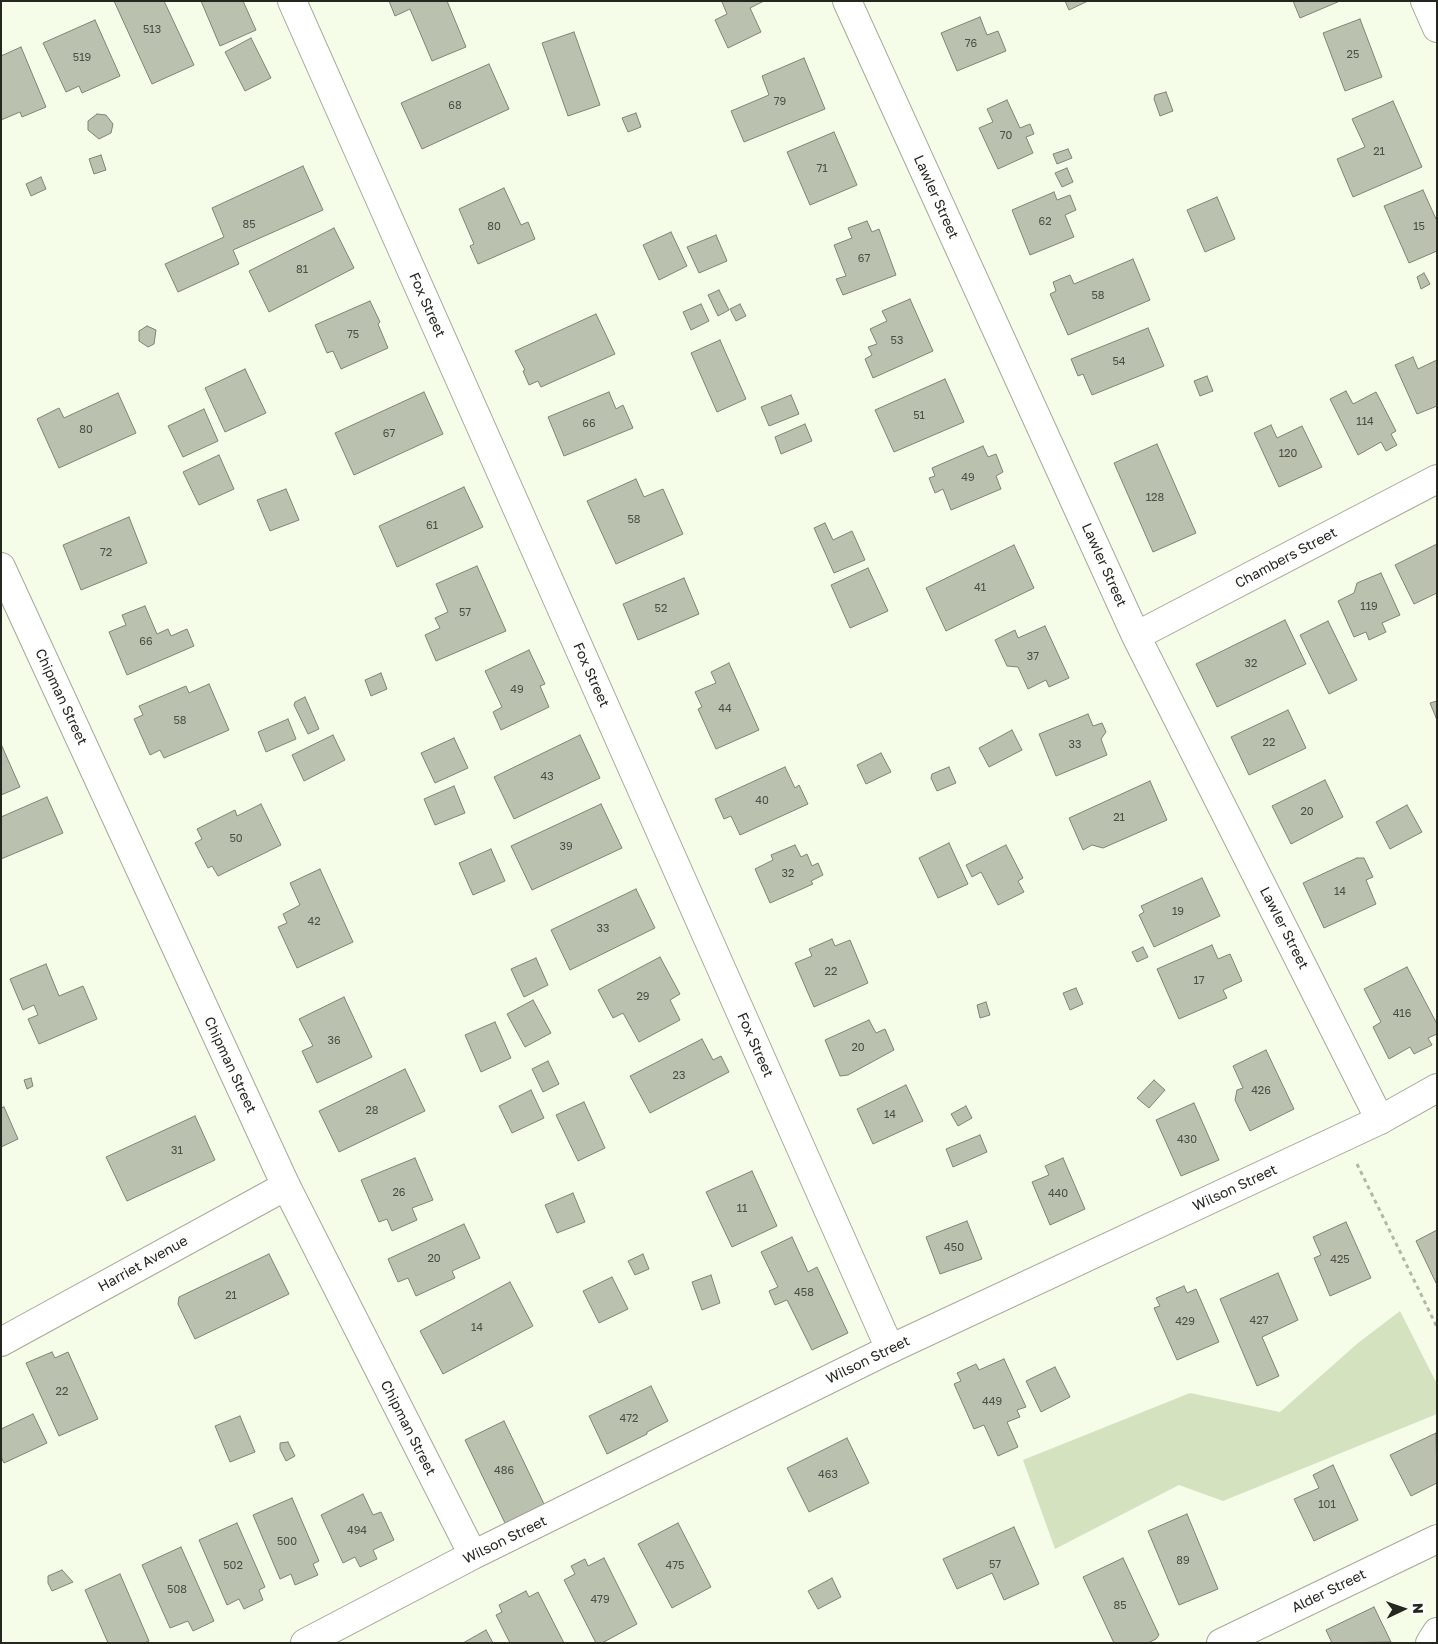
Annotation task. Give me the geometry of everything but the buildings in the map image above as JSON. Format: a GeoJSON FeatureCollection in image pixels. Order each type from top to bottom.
{"type":"FeatureCollection","features":[{"type":"Feature","properties":{"kind":"street","name":"Fox Street"},"geometry":{"type":"LineString","coordinates":[[292,1],[890,1349]]}},
{"type":"Feature","properties":{"kind":"street","name":"Lawler Street"},"geometry":{"type":"LineString","coordinates":[[847,1],[1136,636],[1380,1120]]}},
{"type":"Feature","properties":{"kind":"street"},"geometry":{"type":"LineString","coordinates":[[1425,1],[1437,28]]}},
{"type":"Feature","properties":{"kind":"street","name":"Chambers Street"},"geometry":{"type":"LineString","coordinates":[[1136,636],[1437,479]]}},
{"type":"Feature","properties":{"kind":"street","name":"Chipman Street"},"geometry":{"type":"LineString","coordinates":[[1,567],[286,1186],[472,1555]]}},
{"type":"Feature","properties":{"kind":"street","name":"Wilson Street"},"geometry":{"type":"LineString","coordinates":[[305,1643],[472,1555],[890,1349],[1380,1120],[1437,1088]]}},
{"type":"Feature","properties":{"kind":"street","name":"Harriet Avenue"},"geometry":{"type":"LineString","coordinates":[[1,1342],[286,1186]]}},
{"type":"Feature","properties":{"kind":"street","name":"Alder Street"},"geometry":{"type":"LineString","coordinates":[[1221,1643],[1437,1539]]}},
{"type":"Feature","properties":{"kind":"street"},"geometry":{"type":"LineString","coordinates":[[1430,1643],[1437,1632]]}},
{"type":"Feature","properties":{"kind":"path"},"geometry":{"type":"LineString","coordinates":[[1344,1137],[1437,1327]]}},
{"type":"Feature","properties":{"kind":"green space"},"geometry":{"type":"Polygon","coordinates":[[[1400,1311],[1437,1384],[1437,1414],[1223,1501],[1179,1485],[1055,1549],[1023,1460],[1190,1393],[1280,1412],[1358,1343],[1400,1311]]]}}]}
